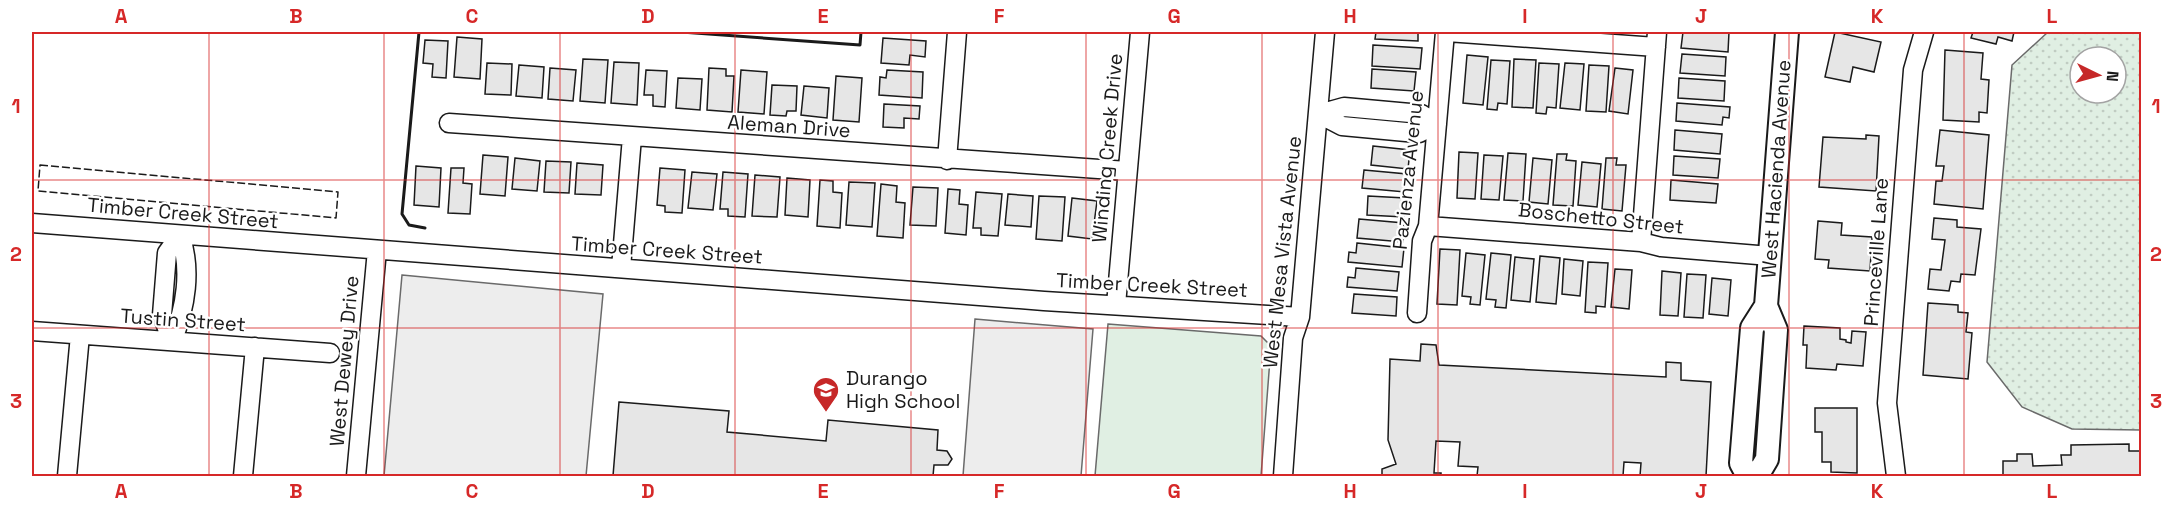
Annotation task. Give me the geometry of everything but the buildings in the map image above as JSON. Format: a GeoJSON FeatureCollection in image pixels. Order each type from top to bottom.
{"type":"FeatureCollection","features":[{"type":"Feature","properties":{"kind":"main road","name":"West Hacienda Avenue"},"geometry":{"type":"LineString","coordinates":[[1762,468],[1776,330],[1766,306],[1787,32]]}},
{"type":"Feature","properties":{"kind":"main road","name":"West Hacienda Avenue"},"geometry":{"type":"LineString","coordinates":[[1748,477],[1741,463],[1752,328],[1766,306]]}},
{"type":"Feature","properties":{"kind":"main road"},"geometry":{"type":"LineString","coordinates":[[1748,376],[1758,383],[1760,390],[1758,417],[1762,468]]}},
{"type":"Feature","properties":{"kind":"street"},"geometry":{"type":"LineString","coordinates":[[947,160],[957,32]]}},
{"type":"Feature","properties":{"kind":"street","name":"Winding Creek Drive"},"geometry":{"type":"LineString","coordinates":[[1116,305],[1140,32]]}},
{"type":"Feature","properties":{"kind":"street","name":"West Mesa Vista Avenue"},"geometry":{"type":"LineString","coordinates":[[1283,477],[1293,338],[1300,317],[1325,32]]}},
{"type":"Feature","properties":{"kind":"street"},"geometry":{"type":"LineString","coordinates":[[1446,32],[1656,39],[1641,242]]}},
{"type":"Feature","properties":{"kind":"street","name":"Pazienza Avenue"},"geometry":{"type":"LineString","coordinates":[[1417,313],[1422,241],[1428,226],[1446,32]]}},
{"type":"Feature","properties":{"kind":"street","name":"Princeville Lane"},"geometry":{"type":"LineString","coordinates":[[1896,477],[1888,426],[1887,395],[1912,70],[1924,32]]}},
{"type":"Feature","properties":{"kind":"street"},"geometry":{"type":"LineString","coordinates":[[1319,114],[1344,107],[1421,114],[1437,124]]}},
{"type":"Feature","properties":{"kind":"street","name":"Aleman Drive"},"geometry":{"type":"LineString","coordinates":[[449,123],[1127,171]]}},
{"type":"Feature","properties":{"kind":"street"},"geometry":{"type":"LineString","coordinates":[[621,268],[632,137]]}},
{"type":"Feature","properties":{"kind":"street","name":"Timber Creek Street"},"geometry":{"type":"LineString","coordinates":[[32,223],[1300,317]]}},
{"type":"Feature","properties":{"kind":"street","name":"Boschetto Street"},"geometry":{"type":"LineString","coordinates":[[1428,226],[1641,242],[1661,247],[1770,256]]}},
{"type":"Feature","properties":{"kind":"street"},"geometry":{"type":"LineString","coordinates":[[172,341],[162,315],[167,253],[180,235]]}},
{"type":"Feature","properties":{"kind":"street","name":"West Dewey Drive"},"geometry":{"type":"LineString","coordinates":[[356,477],[376,250]]}},
{"type":"Feature","properties":{"kind":"street","name":"Tustin Street"},"geometry":{"type":"LineString","coordinates":[[32,331],[330,353]]}},
{"type":"Feature","properties":{"kind":"street"},"geometry":{"type":"LineString","coordinates":[[67,477],[80,335]]}},
{"type":"Feature","properties":{"kind":"street"},"geometry":{"type":"LineString","coordinates":[[243,477],[255,347]]}},
{"type":"Feature","properties":{"kind":"green space"},"geometry":{"type":"Polygon","coordinates":[[[2048,32],[2141,32],[2141,430],[2072,429],[2022,407],[1987,362],[2012,65],[2048,32]]]}},
{"type":"Feature","properties":{"kind":"green space"},"geometry":{"type":"Polygon","coordinates":[[[1108,324],[1261,336],[1271,346],[1261,476],[1095,476],[1108,324]]]}},
{"type":"Feature","properties":{"kind":"shaded area"},"geometry":{"type":"Polygon","coordinates":[[[402,275],[603,294],[586,476],[384,476],[402,275]]]}},
{"type":"Feature","properties":{"kind":"shaded area"},"geometry":{"type":"Polygon","coordinates":[[[975,319],[1093,329],[1081,476],[963,476],[975,319]]]}},
{"type":"Feature","properties":{"kind":"fence"},"geometry":{"type":"LineString","coordinates":[[40,165],[338,192],[336,218],[38,191],[40,165]]}},
{"type":"Feature","properties":{"kind":"wall"},"geometry":{"type":"LineString","coordinates":[[419,32],[402,214],[409,225],[425,228]]}},
{"type":"Feature","properties":{"kind":"wall"},"geometry":{"type":"LineString","coordinates":[[681,32],[860,45],[861,32]]}},
{"type":"Feature","properties":{"kind":"place","name":"Durango High School"},"geometry":{"type":"Point","coordinates":[826,413]}}]}
